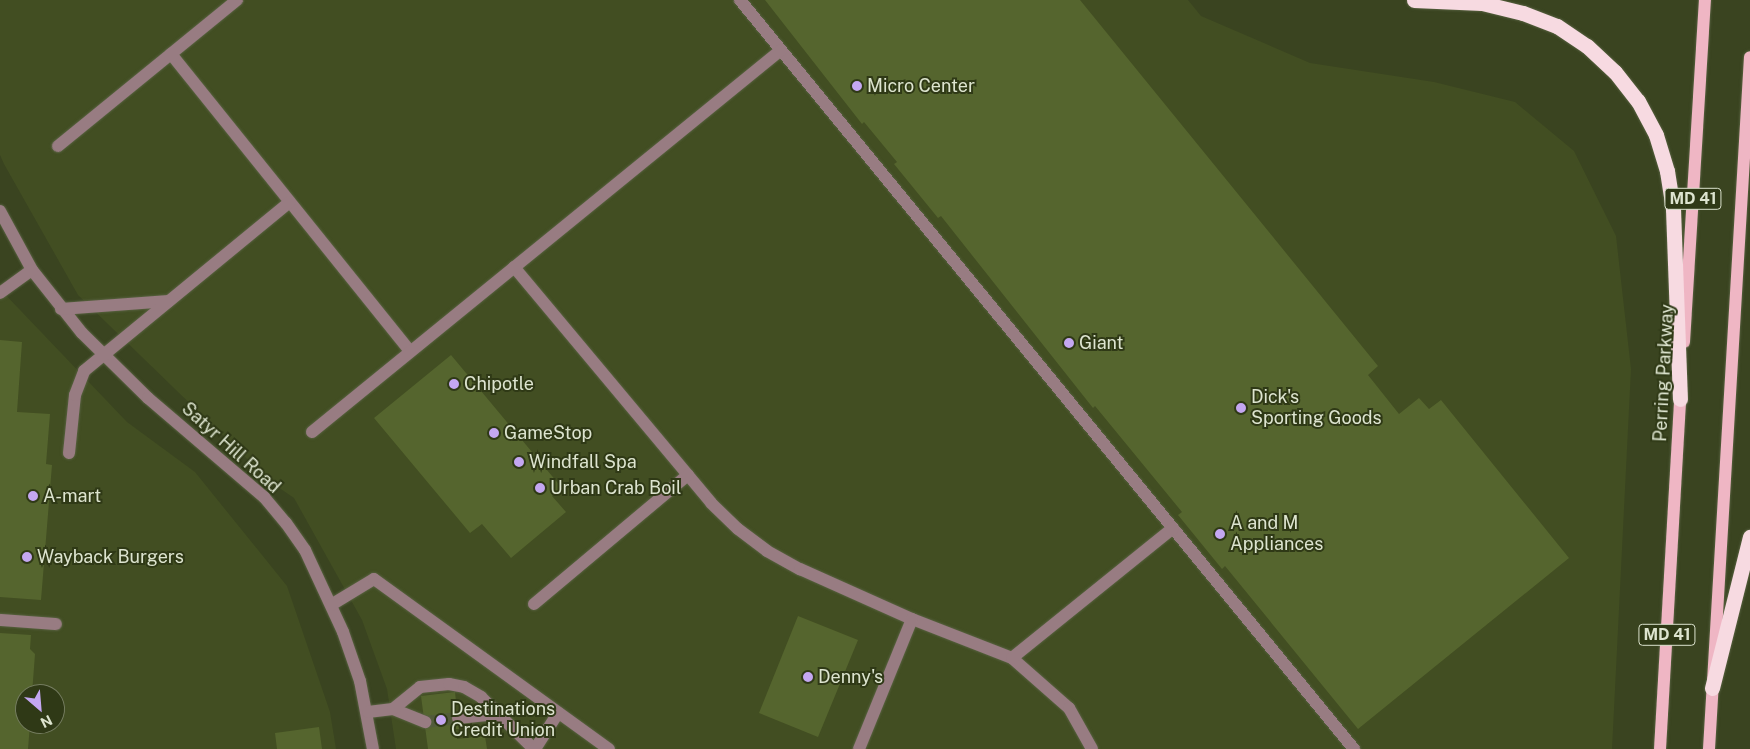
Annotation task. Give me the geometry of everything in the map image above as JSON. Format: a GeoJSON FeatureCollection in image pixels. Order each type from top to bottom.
{"type":"FeatureCollection","features":[{"type":"Feature","properties":{"kind":"highway"},"geometry":{"type":"LineString","coordinates":[[1414,0],[1482,3],[1523,13],[1557,26],[1587,46],[1615,72],[1638,101],[1656,135],[1667,171],[1673,209],[1680,399]]}},
{"type":"Feature","properties":{"kind":"highway"},"geometry":{"type":"LineString","coordinates":[[1712,688],[1750,537]]}},
{"type":"Feature","properties":{"kind":"main road","name":"Perring Parkway"},"geometry":{"type":"LineString","coordinates":[[1660,749],[1705,0]]}},
{"type":"Feature","properties":{"kind":"main road","name":"MD 41"},"geometry":{"type":"LineString","coordinates":[[1711,747],[1712,688],[1750,57]]}},
{"type":"Feature","properties":{"kind":"main road"},"geometry":{"type":"LineString","coordinates":[[1651,749],[1663,712]]}},
{"type":"Feature","properties":{"kind":"street"},"geometry":{"type":"LineString","coordinates":[[58,146],[237,0]]}},
{"type":"Feature","properties":{"kind":"street"},"geometry":{"type":"LineString","coordinates":[[740,0],[1354,749]]}},
{"type":"Feature","properties":{"kind":"street"},"geometry":{"type":"LineString","coordinates":[[312,432],[781,50]]}},
{"type":"Feature","properties":{"kind":"street"},"geometry":{"type":"LineString","coordinates":[[171,54],[410,351]]}},
{"type":"Feature","properties":{"kind":"street"},"geometry":{"type":"LineString","coordinates":[[69,453],[75,394],[84,371],[290,202]]}},
{"type":"Feature","properties":{"kind":"street","name":"Satyr Hill Road"},"geometry":{"type":"LineString","coordinates":[[0,211],[32,270],[62,309],[102,355],[264,497],[304,550],[331,605],[360,682],[368,712],[374,749]]}},
{"type":"Feature","properties":{"kind":"street"},"geometry":{"type":"LineString","coordinates":[[514,266],[711,503],[767,550],[912,619],[1012,658],[1069,708],[1086,732],[1092,749]]}},
{"type":"Feature","properties":{"kind":"street"},"geometry":{"type":"LineString","coordinates":[[0,292],[32,270]]}},
{"type":"Feature","properties":{"kind":"street"},"geometry":{"type":"LineString","coordinates":[[62,309],[169,300]]}},
{"type":"Feature","properties":{"kind":"street"},"geometry":{"type":"LineString","coordinates":[[534,604],[688,475]]}},
{"type":"Feature","properties":{"kind":"street"},"geometry":{"type":"LineString","coordinates":[[1012,658],[1173,528]]}},
{"type":"Feature","properties":{"kind":"street"},"geometry":{"type":"LineString","coordinates":[[331,605],[374,579],[609,749]]}},
{"type":"Feature","properties":{"kind":"street"},"geometry":{"type":"LineString","coordinates":[[859,749],[912,619]]}},
{"type":"Feature","properties":{"kind":"street"},"geometry":{"type":"LineString","coordinates":[[0,620],[56,624]]}},
{"type":"Feature","properties":{"kind":"street"},"geometry":{"type":"LineString","coordinates":[[393,709],[420,687],[450,684],[464,687],[481,697],[534,749],[558,713]]}},
{"type":"Feature","properties":{"kind":"street"},"geometry":{"type":"LineString","coordinates":[[368,712],[393,709],[425,722]]}},
{"type":"Feature","properties":{"kind":"street"},"geometry":{"type":"LineString","coordinates":[[458,718],[497,714]]}},
{"type":"Feature","properties":{"kind":"shaded area"},"geometry":{"type":"Polygon","coordinates":[[[0,0],[1188,0],[1201,16],[1310,63],[1434,82],[1515,102],[1574,151],[1616,236],[1631,369],[1612,749],[396,749],[387,689],[362,620],[294,498],[272,483],[78,295],[4,164],[0,155],[0,0]]]}},
{"type":"Feature","properties":{"kind":"shaded area"},"geometry":{"type":"Polygon","coordinates":[[[0,289],[127,422],[195,472],[287,586],[330,712],[336,749],[0,749],[0,289]]]}},
{"type":"Feature","properties":{"kind":"building"},"geometry":{"type":"Polygon","coordinates":[[[765,0],[1080,0],[1378,366],[1368,375],[1399,414],[1419,398],[1429,409],[1441,400],[1569,558],[1358,729],[1225,566],[1222,569],[1178,515],[1182,512],[1095,406],[1093,408],[941,216],[938,218],[894,164],[897,162],[864,122],[862,124],[765,0]]]}},
{"type":"Feature","properties":{"kind":"building"},"geometry":{"type":"Polygon","coordinates":[[[0,340],[22,342],[17,412],[50,414],[46,464],[52,465],[41,600],[0,597],[0,340]]]}},
{"type":"Feature","properties":{"kind":"building"},"geometry":{"type":"Polygon","coordinates":[[[451,355],[562,488],[552,496],[566,512],[511,558],[482,524],[470,533],[374,418],[451,355]]]}},
{"type":"Feature","properties":{"kind":"building","name":"Denny's"},"geometry":{"type":"Polygon","coordinates":[[[798,616],[858,640],[818,737],[759,713],[798,616]]]}},
{"type":"Feature","properties":{"kind":"building"},"geometry":{"type":"Polygon","coordinates":[[[0,633],[31,635],[30,649],[35,654],[33,684],[15,684],[15,734],[29,734],[28,749],[0,749],[0,633]]]}},
{"type":"Feature","properties":{"kind":"building","name":"Destinations Credit Union"},"geometry":{"type":"Polygon","coordinates":[[[455,692],[459,729],[456,729],[457,739],[485,736],[487,749],[428,749],[421,696],[455,692]]]}},
{"type":"Feature","properties":{"kind":"building"},"geometry":{"type":"Polygon","coordinates":[[[319,727],[322,749],[277,749],[275,733],[319,727]]]}},
{"type":"Feature","properties":{"kind":"tunnel"},"geometry":{"type":"LineString","coordinates":[[425,722],[458,718]]}},
{"type":"Feature","properties":{"kind":"place","name":"Micro Center"},"geometry":{"type":"Point","coordinates":[857,86]}},
{"type":"Feature","properties":{"kind":"place","name":"Giant"},"geometry":{"type":"Point","coordinates":[1069,343]}},
{"type":"Feature","properties":{"kind":"place","name":"Chipotle"},"geometry":{"type":"Point","coordinates":[454,384]}},
{"type":"Feature","properties":{"kind":"place","name":"Dick's Sporting Goods"},"geometry":{"type":"Point","coordinates":[1241,408]}},
{"type":"Feature","properties":{"kind":"place","name":"GameStop"},"geometry":{"type":"Point","coordinates":[494,433]}},
{"type":"Feature","properties":{"kind":"place","name":"Windfall Spa"},"geometry":{"type":"Point","coordinates":[519,462]}},
{"type":"Feature","properties":{"kind":"place","name":"Urban Crab Boil"},"geometry":{"type":"Point","coordinates":[540,488]}},
{"type":"Feature","properties":{"kind":"place","name":"A-mart"},"geometry":{"type":"Point","coordinates":[33,496]}},
{"type":"Feature","properties":{"kind":"place","name":"A and M Appliances"},"geometry":{"type":"Point","coordinates":[1220,534]}},
{"type":"Feature","properties":{"kind":"place","name":"Wayback Burgers"},"geometry":{"type":"Point","coordinates":[27,557]}},
{"type":"Feature","properties":{"kind":"place","name":"Denny's"},"geometry":{"type":"Point","coordinates":[808,677]}},
{"type":"Feature","properties":{"kind":"place","name":"Destinations Credit Union"},"geometry":{"type":"Point","coordinates":[441,720]}}]}
